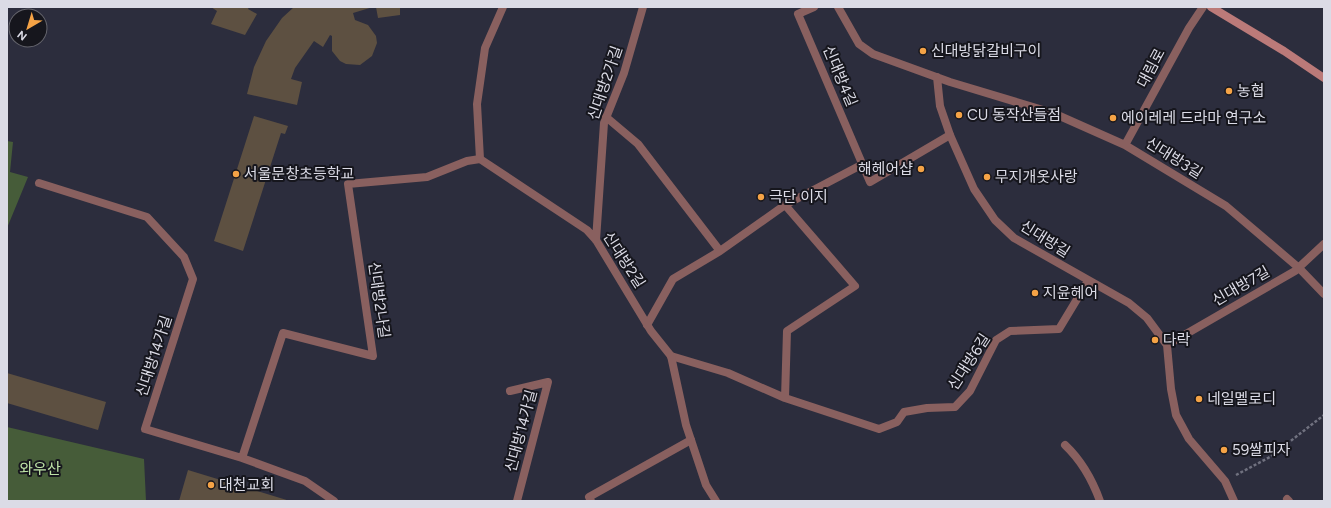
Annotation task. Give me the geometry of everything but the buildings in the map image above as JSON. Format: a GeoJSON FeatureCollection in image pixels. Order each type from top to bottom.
{"type":"FeatureCollection","features":[{"type":"Feature","properties":{"kind":"main road"},"geometry":{"type":"LineString","coordinates":[[1210,7],[1278,47],[1324,78]]}},
{"type":"Feature","properties":{"kind":"street"},"geometry":{"type":"LineString","coordinates":[[480,159],[477,104],[485,48],[503,7]]}},
{"type":"Feature","properties":{"kind":"street","name":"신대방2가길"},"geometry":{"type":"LineString","coordinates":[[596,240],[604,123],[624,73],[643,7]]}},
{"type":"Feature","properties":{"kind":"street","name":"신대방4길"},"geometry":{"type":"LineString","coordinates":[[814,7],[798,14],[870,182],[950,135]]}},
{"type":"Feature","properties":{"kind":"street"},"geometry":{"type":"LineString","coordinates":[[838,7],[859,44],[873,54],[936,77]]}},
{"type":"Feature","properties":{"kind":"street","name":"대림로"},"geometry":{"type":"LineString","coordinates":[[1125,145],[1189,28],[1203,7]]}},
{"type":"Feature","properties":{"kind":"street","name":"신대방길"},"geometry":{"type":"LineString","coordinates":[[936,77],[940,106],[950,135],[974,189],[995,220],[1014,238],[1129,303],[1147,318],[1167,345]]}},
{"type":"Feature","properties":{"kind":"street","name":"신대방3길"},"geometry":{"type":"LineString","coordinates":[[936,77],[1052,113],[1125,145],[1226,206],[1299,268],[1324,294]]}},
{"type":"Feature","properties":{"kind":"street"},"geometry":{"type":"LineString","coordinates":[[606,118],[638,144],[720,251]]}},
{"type":"Feature","properties":{"kind":"street","name":"신대방2길"},"geometry":{"type":"LineString","coordinates":[[480,159],[587,230],[596,240],[647,324],[671,356],[686,425],[706,485],[716,501]]}},
{"type":"Feature","properties":{"kind":"street","name":"신대방2나길"},"geometry":{"type":"LineString","coordinates":[[242,458],[283,333],[372,356],[348,184],[427,177],[467,161],[480,159]]}},
{"type":"Feature","properties":{"kind":"street"},"geometry":{"type":"LineString","coordinates":[[647,324],[673,279],[720,251],[785,205],[863,164]]}},
{"type":"Feature","properties":{"kind":"street","name":"신대방14가길"},"geometry":{"type":"LineString","coordinates":[[39,183],[147,217],[184,257],[193,279],[145,430],[242,458],[305,481],[334,501]]}},
{"type":"Feature","properties":{"kind":"street"},"geometry":{"type":"LineString","coordinates":[[785,205],[856,286],[787,331],[785,398]]}},
{"type":"Feature","properties":{"kind":"street","name":"신대방7길"},"geometry":{"type":"LineString","coordinates":[[1167,345],[1299,268],[1324,244]]}},
{"type":"Feature","properties":{"kind":"street","name":"신대방6길"},"geometry":{"type":"LineString","coordinates":[[671,356],[728,372],[785,398],[879,429],[897,422],[904,412],[927,408],[955,407],[970,391],[996,340],[1010,331],[1059,330],[1088,280]]}},
{"type":"Feature","properties":{"kind":"street"},"geometry":{"type":"LineString","coordinates":[[1167,345],[1171,389],[1176,415],[1189,439],[1225,481],[1234,501]]}},
{"type":"Feature","properties":{"kind":"street","name":"신대방14가길"},"geometry":{"type":"LineString","coordinates":[[510,391],[548,382],[517,501]]}},
{"type":"Feature","properties":{"kind":"street"},"geometry":{"type":"LineString","coordinates":[[591,501],[589,497],[691,440]]}},
{"type":"Feature","properties":{"kind":"street"},"geometry":{"type":"LineString","coordinates":[[1065,445],[1078,458],[1094,482],[1100,501]]}},
{"type":"Feature","properties":{"kind":"path"},"geometry":{"type":"LineString","coordinates":[[1225,481],[1270,457],[1324,415]]}},
{"type":"Feature","properties":{"kind":"green space"},"geometry":{"type":"Polygon","coordinates":[[[7,141],[13,142],[10,172],[28,177],[7,228],[7,141]]]}},
{"type":"Feature","properties":{"kind":"green space","name":"와우산"},"geometry":{"type":"Polygon","coordinates":[[[7,427],[144,459],[146,501],[7,501],[7,427]]]}},
{"type":"Feature","properties":{"kind":"place","name":"신대방닭갈비구이"},"geometry":{"type":"Point","coordinates":[923,51]}},
{"type":"Feature","properties":{"kind":"place","name":"농협"},"geometry":{"type":"Point","coordinates":[1229,91]}},
{"type":"Feature","properties":{"kind":"place","name":"CU 동작산들점"},"geometry":{"type":"Point","coordinates":[959,115]}},
{"type":"Feature","properties":{"kind":"place","name":"에이레레 드라마 연구소"},"geometry":{"type":"Point","coordinates":[1113,118]}},
{"type":"Feature","properties":{"kind":"place","name":"해헤어샵"},"geometry":{"type":"Point","coordinates":[921,169]}},
{"type":"Feature","properties":{"kind":"place","name":"서울문창초등학교"},"geometry":{"type":"Point","coordinates":[236,174]}},
{"type":"Feature","properties":{"kind":"place","name":"무지개옷사랑"},"geometry":{"type":"Point","coordinates":[987,177]}},
{"type":"Feature","properties":{"kind":"place","name":"극단 이지"},"geometry":{"type":"Point","coordinates":[761,197]}},
{"type":"Feature","properties":{"kind":"place","name":"지윤헤어"},"geometry":{"type":"Point","coordinates":[1035,293]}},
{"type":"Feature","properties":{"kind":"place","name":"다락"},"geometry":{"type":"Point","coordinates":[1155,340]}},
{"type":"Feature","properties":{"kind":"place","name":"네일멜로디"},"geometry":{"type":"Point","coordinates":[1199,399]}},
{"type":"Feature","properties":{"kind":"place","name":"59쌀피자"},"geometry":{"type":"Point","coordinates":[1224,450]}},
{"type":"Feature","properties":{"kind":"place","name":"대천교회"},"geometry":{"type":"Point","coordinates":[211,485]}}]}
